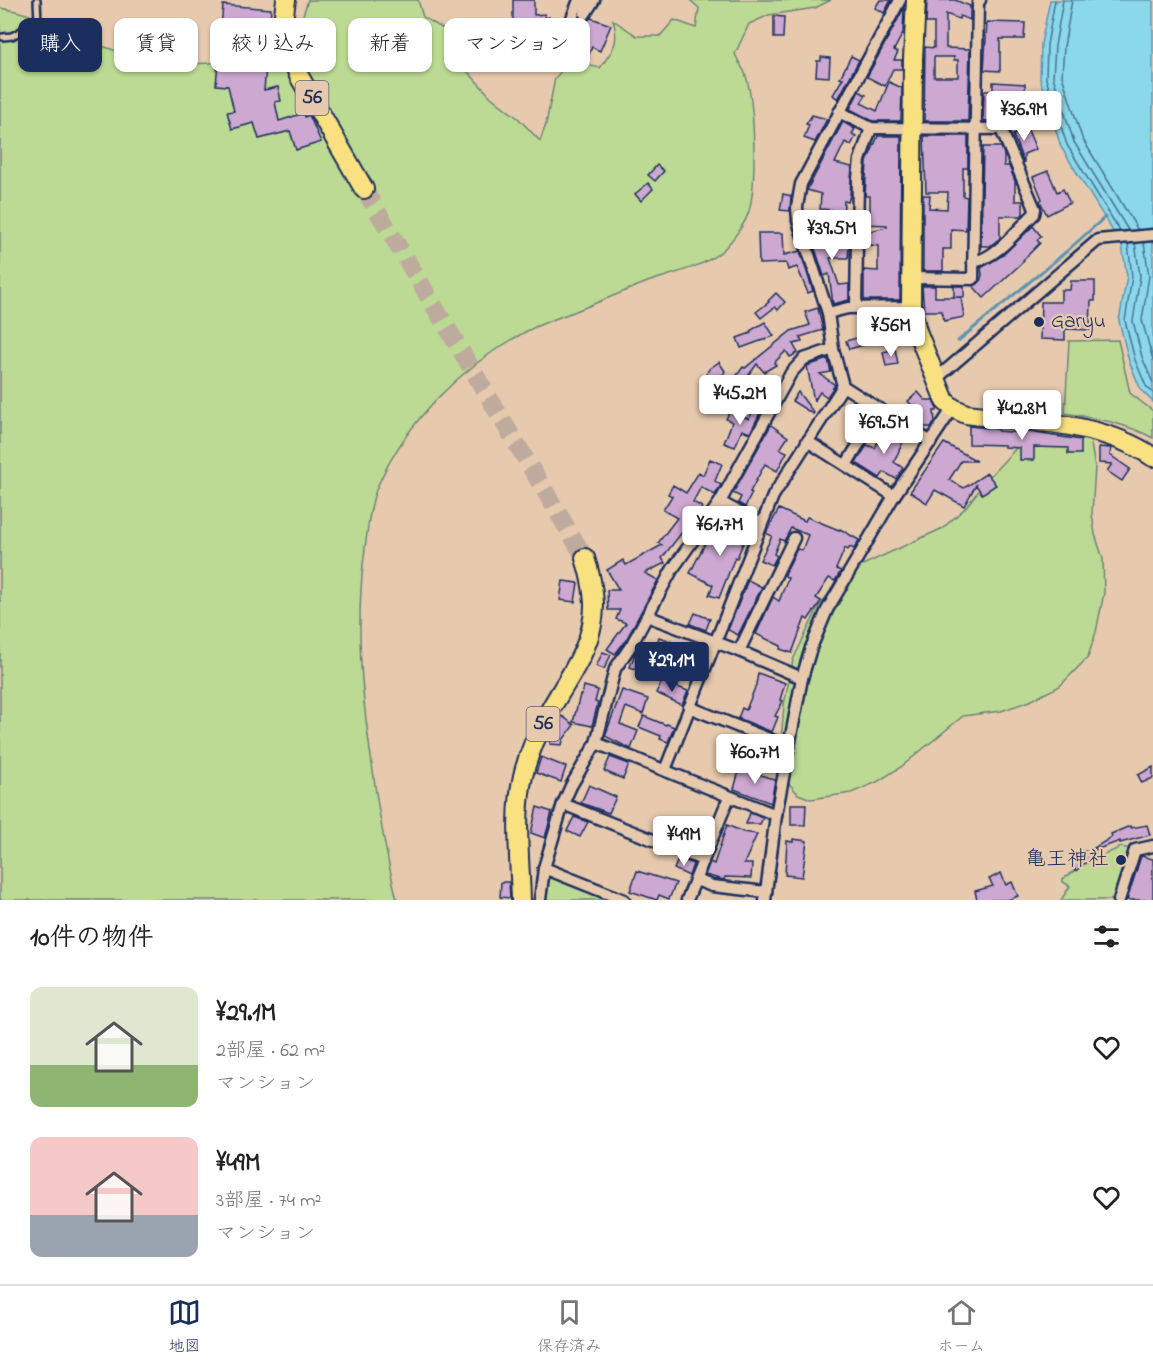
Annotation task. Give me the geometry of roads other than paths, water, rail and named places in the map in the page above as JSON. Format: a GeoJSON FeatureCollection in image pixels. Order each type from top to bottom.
{"type":"FeatureCollection","features":[{"type":"Feature","properties":{"kind":"highway","name":"56"},"geometry":{"type":"LineString","coordinates":[[286,0],[284,14],[287,45],[299,76],[364,189]]}},
{"type":"Feature","properties":{"kind":"highway"},"geometry":{"type":"LineString","coordinates":[[916,0],[912,128],[912,307],[917,331],[945,401],[966,414],[1090,429],[1127,441],[1153,458]]}},
{"type":"Feature","properties":{"kind":"highway","name":"56"},"geometry":{"type":"LineString","coordinates":[[521,900],[519,816],[523,777],[548,713],[578,662],[590,632],[594,605],[592,581],[585,558]]}},
{"type":"Feature","properties":{"kind":"street"},"geometry":{"type":"LineString","coordinates":[[572,18],[579,0]]}},
{"type":"Feature","properties":{"kind":"street"},"geometry":{"type":"LineString","coordinates":[[586,0],[585,14],[594,0]]}},
{"type":"Feature","properties":{"kind":"street"},"geometry":{"type":"LineString","coordinates":[[900,0],[801,184],[797,207],[798,221],[828,313],[833,349],[843,386],[931,442]]}},
{"type":"Feature","properties":{"kind":"street"},"geometry":{"type":"LineString","coordinates":[[912,278],[973,279],[977,129],[976,1]]}},
{"type":"Feature","properties":{"kind":"street"},"geometry":{"type":"LineString","coordinates":[[839,112],[871,128],[1001,129],[1035,209],[1034,214],[998,249],[980,261],[973,262]]}},
{"type":"Feature","properties":{"kind":"street"},"geometry":{"type":"LineString","coordinates":[[856,308],[858,179],[860,160],[871,128]]}},
{"type":"Feature","properties":{"kind":"street"},"geometry":{"type":"LineString","coordinates":[[937,378],[1098,240],[1153,235]]}},
{"type":"Feature","properties":{"kind":"street"},"geometry":{"type":"LineString","coordinates":[[828,313],[848,308],[912,307]]}},
{"type":"Feature","properties":{"kind":"street"},"geometry":{"type":"LineString","coordinates":[[540,900],[544,868],[563,804],[596,743],[615,669],[672,570],[720,502],[791,373],[804,359],[833,349]]}},
{"type":"Feature","properties":{"kind":"street"},"geometry":{"type":"LineString","coordinates":[[664,770],[772,496],[843,386]]}},
{"type":"Feature","properties":{"kind":"street"},"geometry":{"type":"LineString","coordinates":[[696,880],[712,886],[766,896],[776,815],[802,678],[811,648],[827,610],[894,496],[953,408]]}},
{"type":"Feature","properties":{"kind":"street"},"geometry":{"type":"LineString","coordinates":[[846,465],[880,409]]}},
{"type":"Feature","properties":{"kind":"street"},"geometry":{"type":"LineString","coordinates":[[807,441],[894,496]]}},
{"type":"Feature","properties":{"kind":"street"},"geometry":{"type":"LineString","coordinates":[[720,502],[762,524]]}},
{"type":"Feature","properties":{"kind":"street"},"geometry":{"type":"LineString","coordinates":[[739,651],[794,538]]}},
{"type":"Feature","properties":{"kind":"street"},"geometry":{"type":"LineString","coordinates":[[647,616],[802,678]]}},
{"type":"Feature","properties":{"kind":"street"},"geometry":{"type":"LineString","coordinates":[[689,707],[789,747]]}},
{"type":"Feature","properties":{"kind":"street"},"geometry":{"type":"LineString","coordinates":[[596,743],[776,815]]}},
{"type":"Feature","properties":{"kind":"street"},"geometry":{"type":"LineString","coordinates":[[687,900],[729,797]]}},
{"type":"Feature","properties":{"kind":"street"},"geometry":{"type":"LineString","coordinates":[[563,804],[703,860]]}},
{"type":"Feature","properties":{"kind":"street"},"geometry":{"type":"LineString","coordinates":[[1119,900],[1135,850],[1153,846]]}},
{"type":"Feature","properties":{"kind":"street"},"geometry":{"type":"LineString","coordinates":[[544,868],[624,900]]}},
{"type":"Feature","properties":{"kind":"lane"},"geometry":{"type":"LineString","coordinates":[[3,37],[12,36],[38,22],[37,0]]}},
{"type":"Feature","properties":{"kind":"water"},"geometry":{"type":"Polygon","coordinates":[[[1050,0],[1153,0],[1153,402],[1141,390],[1129,361],[1119,321],[1127,276],[1122,246],[1061,147],[1040,79],[1041,44],[1050,0]]]}},
{"type":"Feature","properties":{"kind":"waterway"},"geometry":{"type":"LineString","coordinates":[[958,341],[1105,217]]}},
{"type":"Feature","properties":{"kind":"tunnel"},"geometry":{"type":"LineString","coordinates":[[364,189],[585,558]]}},
{"type":"Feature","properties":{"kind":"place","name":"Garyu"},"geometry":{"type":"Point","coordinates":[1039,322]}},
{"type":"Feature","properties":{"kind":"place","name":"亀王神社"},"geometry":{"type":"Point","coordinates":[1121,860]}}]}
